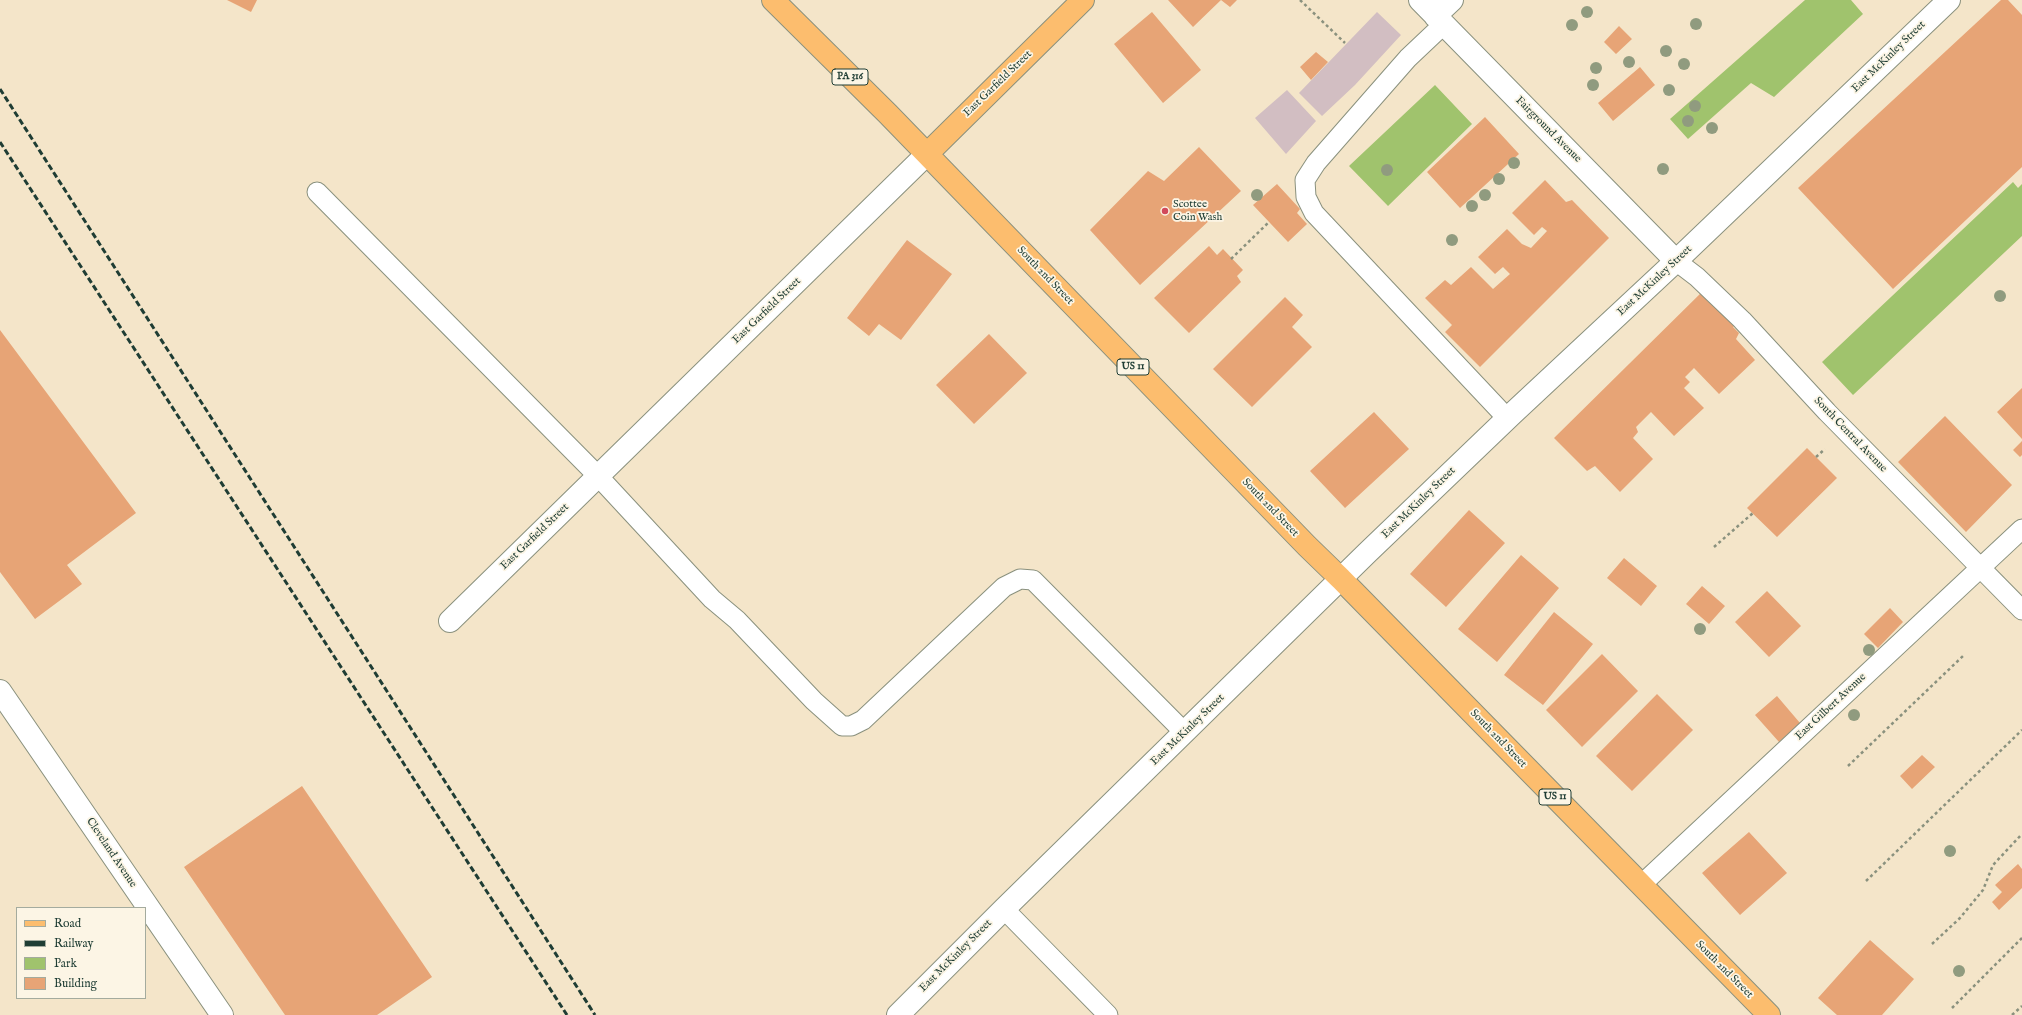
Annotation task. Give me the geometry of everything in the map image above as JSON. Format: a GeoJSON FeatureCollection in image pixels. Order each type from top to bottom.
{"type":"FeatureCollection","features":[{"type":"Feature","properties":{"kind":"main road","name":"South 2nd Street"},"geometry":{"type":"LineString","coordinates":[[773,0],[927,154],[1307,546],[1341,578],[1769,1015]]}},
{"type":"Feature","properties":{"kind":"main road","name":"East Garfield Street"},"geometry":{"type":"LineString","coordinates":[[927,154],[1083,0]]}},
{"type":"Feature","properties":{"kind":"street","name":"Fairground Avenue"},"geometry":{"type":"LineString","coordinates":[[1420,0],[1676,261]]}},
{"type":"Feature","properties":{"kind":"street"},"geometry":{"type":"LineString","coordinates":[[1440,20],[1452,0]]}},
{"type":"Feature","properties":{"kind":"street","name":"East McKinley Street"},"geometry":{"type":"LineString","coordinates":[[898,1015],[1341,578],[1507,418],[1676,261],[1949,0]]}},
{"type":"Feature","properties":{"kind":"street","name":"East Garfield Street"},"geometry":{"type":"LineString","coordinates":[[450,621],[927,154]]}},
{"type":"Feature","properties":{"kind":"street","name":"Cleveland Avenue"},"geometry":{"type":"LineString","coordinates":[[0,691],[222,1015]]}},
{"type":"Feature","properties":{"kind":"lane"},"geometry":{"type":"LineString","coordinates":[[1440,20],[1316,162],[1305,180],[1306,197],[1314,213],[1507,418]]}},
{"type":"Feature","properties":{"kind":"lane"},"geometry":{"type":"LineString","coordinates":[[317,192],[598,476],[712,599],[737,620],[814,701],[842,726],[851,726],[863,720],[1004,587],[1020,579],[1033,580],[1185,733]]}},
{"type":"Feature","properties":{"kind":"lane","name":"South Central Avenue"},"geometry":{"type":"LineString","coordinates":[[1676,261],[1697,277],[1742,320],[1827,412],[2022,610]]}},
{"type":"Feature","properties":{"kind":"lane","name":"East Gilbert Avenue"},"geometry":{"type":"LineString","coordinates":[[1641,885],[2022,529]]}},
{"type":"Feature","properties":{"kind":"lane"},"geometry":{"type":"LineString","coordinates":[[1004,909],[1108,1015]]}},
{"type":"Feature","properties":{"kind":"path"},"geometry":{"type":"LineString","coordinates":[[1300,0],[1345,43]]}},
{"type":"Feature","properties":{"kind":"path"},"geometry":{"type":"LineString","coordinates":[[1231,259],[1269,222]]}},
{"type":"Feature","properties":{"kind":"path"},"geometry":{"type":"LineString","coordinates":[[1714,547],[1753,513]]}},
{"type":"Feature","properties":{"kind":"path"},"geometry":{"type":"LineString","coordinates":[[1848,766],[1963,656]]}},
{"type":"Feature","properties":{"kind":"path"},"geometry":{"type":"LineString","coordinates":[[1866,881],[2022,730]]}},
{"type":"Feature","properties":{"kind":"path"},"geometry":{"type":"LineString","coordinates":[[1932,944],[1960,918],[1983,890],[1993,865],[2022,834]]}},
{"type":"Feature","properties":{"kind":"path"},"geometry":{"type":"LineString","coordinates":[[1952,1008],[2022,938]]}},
{"type":"Feature","properties":{"kind":"path"},"geometry":{"type":"LineString","coordinates":[[2012,1015],[2022,1006]]}},
{"type":"Feature","properties":{"kind":"shaded area"},"geometry":{"type":"Polygon","coordinates":[[[1377,12],[1401,35],[1355,85],[1322,116],[1299,93],[1377,12]]]}},
{"type":"Feature","properties":{"kind":"shaded area"},"geometry":{"type":"Polygon","coordinates":[[[1287,90],[1316,121],[1286,154],[1255,118],[1287,90]]]}},
{"type":"Feature","properties":{"kind":"green space"},"geometry":{"type":"Polygon","coordinates":[[[1805,0],[1851,0],[1863,14],[1774,97],[1751,83],[1688,139],[1670,119],[1805,0]]]}},
{"type":"Feature","properties":{"kind":"green space"},"geometry":{"type":"Polygon","coordinates":[[[1435,85],[1472,124],[1388,206],[1349,166],[1435,85]]]}},
{"type":"Feature","properties":{"kind":"green space"},"geometry":{"type":"Polygon","coordinates":[[[2013,182],[2018,188],[2022,184],[2022,236],[1853,395],[1822,362],[2013,182]]]}},
{"type":"Feature","properties":{"kind":"building"},"geometry":{"type":"Polygon","coordinates":[[[227,0],[257,0],[251,12],[227,0]]]}},
{"type":"Feature","properties":{"kind":"building"},"geometry":{"type":"Polygon","coordinates":[[[1168,0],[1221,0],[1193,27],[1168,0]]]}},
{"type":"Feature","properties":{"kind":"building"},"geometry":{"type":"Polygon","coordinates":[[[1221,0],[1237,0],[1230,7],[1221,0]]]}},
{"type":"Feature","properties":{"kind":"building"},"geometry":{"type":"Polygon","coordinates":[[[2001,0],[2008,0],[2022,15],[2022,167],[1893,289],[1798,188],[2001,0]]]}},
{"type":"Feature","properties":{"kind":"building"},"geometry":{"type":"Polygon","coordinates":[[[1152,12],[1201,70],[1163,103],[1114,44],[1152,12]]]}},
{"type":"Feature","properties":{"kind":"building"},"geometry":{"type":"Polygon","coordinates":[[[1619,26],[1632,39],[1616,54],[1604,42],[1619,26]]]}},
{"type":"Feature","properties":{"kind":"building"},"geometry":{"type":"Polygon","coordinates":[[[1316,52],[1328,62],[1311,80],[1300,67],[1316,52]]]}},
{"type":"Feature","properties":{"kind":"building"},"geometry":{"type":"Polygon","coordinates":[[[1640,67],[1655,85],[1613,121],[1598,103],[1640,67]]]}},
{"type":"Feature","properties":{"kind":"building"},"geometry":{"type":"Polygon","coordinates":[[[1485,117],[1519,154],[1460,208],[1427,172],[1485,117]]]}},
{"type":"Feature","properties":{"kind":"building","name":"Scottee Coin Wash"},"geometry":{"type":"Polygon","coordinates":[[[1199,147],[1241,191],[1140,285],[1090,230],[1148,171],[1164,181],[1199,147]]]}},
{"type":"Feature","properties":{"kind":"building"},"geometry":{"type":"Polygon","coordinates":[[[1545,180],[1566,202],[1572,200],[1609,238],[1480,367],[1445,332],[1452,325],[1425,298],[1445,280],[1451,285],[1471,267],[1493,289],[1510,274],[1503,267],[1495,274],[1478,257],[1507,229],[1522,244],[1531,248],[1547,231],[1542,227],[1534,235],[1512,213],[1545,180]]]}},
{"type":"Feature","properties":{"kind":"building"},"geometry":{"type":"Polygon","coordinates":[[[1277,184],[1300,209],[1297,213],[1307,224],[1288,242],[1253,205],[1277,184]]]}},
{"type":"Feature","properties":{"kind":"building"},"geometry":{"type":"Polygon","coordinates":[[[907,240],[952,274],[901,340],[879,324],[869,336],[847,318],[907,240]]]}},
{"type":"Feature","properties":{"kind":"building"},"geometry":{"type":"Polygon","coordinates":[[[1209,246],[1217,255],[1223,249],[1243,270],[1237,276],[1241,282],[1189,333],[1154,298],[1209,246]]]}},
{"type":"Feature","properties":{"kind":"building"},"geometry":{"type":"Polygon","coordinates":[[[1705,289],[1738,323],[1733,327],[1739,333],[1736,339],[1755,360],[1719,394],[1694,368],[1685,377],[1690,382],[1684,388],[1704,408],[1674,436],[1651,412],[1636,427],[1638,432],[1633,438],[1653,459],[1620,492],[1595,466],[1587,471],[1554,438],[1705,289]]]}},
{"type":"Feature","properties":{"kind":"building"},"geometry":{"type":"Polygon","coordinates":[[[1285,297],[1303,315],[1292,327],[1312,347],[1252,407],[1213,369],[1285,297]]]}},
{"type":"Feature","properties":{"kind":"building"},"geometry":{"type":"Polygon","coordinates":[[[0,330],[136,513],[67,565],[82,584],[35,619],[0,572],[0,330]]]}},
{"type":"Feature","properties":{"kind":"building"},"geometry":{"type":"Polygon","coordinates":[[[989,334],[1027,373],[974,424],[936,385],[989,334]]]}},
{"type":"Feature","properties":{"kind":"building"},"geometry":{"type":"Polygon","coordinates":[[[2022,388],[2022,439],[1997,412],[2022,388]]]}},
{"type":"Feature","properties":{"kind":"building"},"geometry":{"type":"Polygon","coordinates":[[[1374,412],[1409,449],[1345,508],[1310,471],[1374,412]]]}},
{"type":"Feature","properties":{"kind":"building"},"geometry":{"type":"Polygon","coordinates":[[[1945,416],[2012,485],[1966,532],[1898,462],[1945,416]]]}},
{"type":"Feature","properties":{"kind":"building"},"geometry":{"type":"Polygon","coordinates":[[[2022,441],[2022,455],[2020,457],[2013,450],[2022,441]]]}},
{"type":"Feature","properties":{"kind":"building"},"geometry":{"type":"Polygon","coordinates":[[[1807,448],[1837,478],[1777,537],[1747,508],[1807,448]]]}},
{"type":"Feature","properties":{"kind":"building"},"geometry":{"type":"Polygon","coordinates":[[[1469,510],[1505,543],[1446,607],[1410,574],[1469,510]]]}},
{"type":"Feature","properties":{"kind":"building"},"geometry":{"type":"Polygon","coordinates":[[[1521,555],[1559,588],[1497,662],[1458,629],[1521,555]]]}},
{"type":"Feature","properties":{"kind":"building"},"geometry":{"type":"Polygon","coordinates":[[[1624,558],[1657,586],[1641,606],[1607,578],[1624,558]]]}},
{"type":"Feature","properties":{"kind":"building"},"geometry":{"type":"Polygon","coordinates":[[[1702,586],[1725,606],[1709,624],[1686,604],[1702,586]]]}},
{"type":"Feature","properties":{"kind":"building"},"geometry":{"type":"Polygon","coordinates":[[[1767,591],[1801,626],[1769,657],[1735,622],[1767,591]]]}},
{"type":"Feature","properties":{"kind":"building"},"geometry":{"type":"Polygon","coordinates":[[[1890,608],[1903,622],[1878,648],[1864,634],[1890,608]]]}},
{"type":"Feature","properties":{"kind":"building"},"geometry":{"type":"Polygon","coordinates":[[[1554,612],[1593,644],[1543,705],[1504,675],[1554,612]]]}},
{"type":"Feature","properties":{"kind":"building"},"geometry":{"type":"Polygon","coordinates":[[[1602,654],[1638,691],[1582,747],[1546,710],[1602,654]]]}},
{"type":"Feature","properties":{"kind":"building"},"geometry":{"type":"Polygon","coordinates":[[[1657,694],[1693,730],[1632,791],[1596,756],[1657,694]]]}},
{"type":"Feature","properties":{"kind":"building"},"geometry":{"type":"Polygon","coordinates":[[[1777,696],[1800,723],[1779,742],[1755,715],[1777,696]]]}},
{"type":"Feature","properties":{"kind":"building"},"geometry":{"type":"Polygon","coordinates":[[[1922,755],[1935,767],[1912,789],[1900,776],[1922,755]]]}},
{"type":"Feature","properties":{"kind":"building"},"geometry":{"type":"Polygon","coordinates":[[[302,786],[432,977],[377,1015],[285,1015],[184,867],[302,786]]]}},
{"type":"Feature","properties":{"kind":"building"},"geometry":{"type":"Polygon","coordinates":[[[1749,832],[1787,873],[1740,915],[1702,873],[1749,832]]]}},
{"type":"Feature","properties":{"kind":"building"},"geometry":{"type":"Polygon","coordinates":[[[2018,864],[2022,869],[2022,888],[1999,910],[1992,902],[2002,892],[1995,885],[2018,864]]]}},
{"type":"Feature","properties":{"kind":"building"},"geometry":{"type":"Polygon","coordinates":[[[1870,940],[1914,979],[1882,1015],[1837,1015],[1818,998],[1870,940]]]}},
{"type":"Feature","properties":{"kind":"railway"},"geometry":{"type":"LineString","coordinates":[[0,89],[595,1015]]}},
{"type":"Feature","properties":{"kind":"railway"},"geometry":{"type":"LineString","coordinates":[[0,142],[567,1015]]}},
{"type":"Feature","properties":{"kind":"place","name":"Scottee Coin Wash"},"geometry":{"type":"Point","coordinates":[1165,211]}}]}
